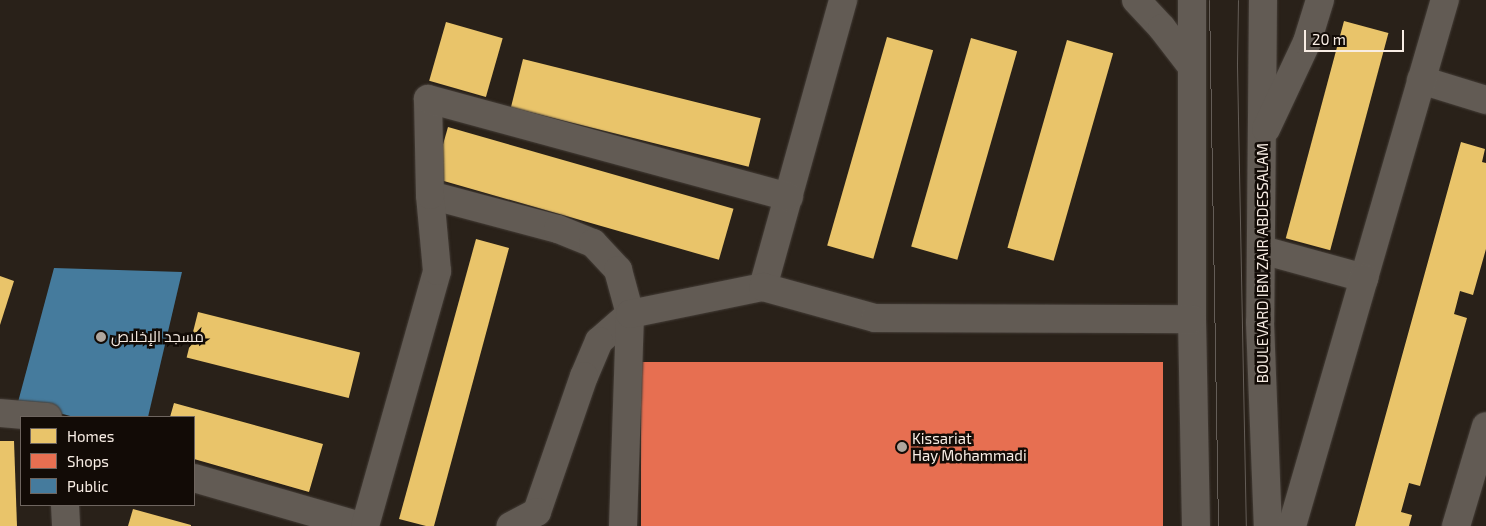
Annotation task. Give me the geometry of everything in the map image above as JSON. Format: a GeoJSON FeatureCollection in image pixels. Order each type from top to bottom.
{"type":"FeatureCollection","features":[{"type":"Feature","properties":{"kind":"street"},"geometry":{"type":"LineString","coordinates":[[763,287],[842,0]]}},
{"type":"Feature","properties":{"kind":"street"},"geometry":{"type":"LineString","coordinates":[[1136,0],[1162,28],[1192,67]]}},
{"type":"Feature","properties":{"kind":"street"},"geometry":{"type":"LineString","coordinates":[[1192,0],[1192,319],[1196,526]]}},
{"type":"Feature","properties":{"kind":"street","name":"BOULEVARD IBN ZAIR ABDESSALAM"},"geometry":{"type":"LineString","coordinates":[[1264,0],[1260,322],[1268,526]]}},
{"type":"Feature","properties":{"kind":"street"},"geometry":{"type":"LineString","coordinates":[[1263,138],[1306,42],[1320,0]]}},
{"type":"Feature","properties":{"kind":"street"},"geometry":{"type":"LineString","coordinates":[[1292,526],[1445,0]]}},
{"type":"Feature","properties":{"kind":"street"},"geometry":{"type":"LineString","coordinates":[[1421,80],[1486,100]]}},
{"type":"Feature","properties":{"kind":"street"},"geometry":{"type":"LineString","coordinates":[[365,526],[438,271],[430,195],[428,99],[789,197]]}},
{"type":"Feature","properties":{"kind":"street"},"geometry":{"type":"LineString","coordinates":[[430,195],[558,229],[593,243],[618,270],[630,314],[623,526]]}},
{"type":"Feature","properties":{"kind":"street"},"geometry":{"type":"LineString","coordinates":[[1262,250],[1364,278]]}},
{"type":"Feature","properties":{"kind":"street"},"geometry":{"type":"LineString","coordinates":[[511,526],[537,512],[584,376],[599,341],[630,314],[763,287],[875,318],[1192,319]]}},
{"type":"Feature","properties":{"kind":"street"},"geometry":{"type":"LineString","coordinates":[[0,413],[36,416]]}},
{"type":"Feature","properties":{"kind":"street"},"geometry":{"type":"LineString","coordinates":[[1456,526],[1485,433]]}},
{"type":"Feature","properties":{"kind":"street"},"geometry":{"type":"LineString","coordinates":[[195,478],[360,526]]}},
{"type":"Feature","properties":{"kind":"street"},"geometry":{"type":"LineString","coordinates":[[65,506],[66,526]]}},
{"type":"Feature","properties":{"kind":"building: Homes"},"geometry":{"type":"Polygon","coordinates":[[[1344,21],[1388,33],[1330,250],[1286,238],[1344,21]]]}},
{"type":"Feature","properties":{"kind":"building: Homes"},"geometry":{"type":"Polygon","coordinates":[[[446,22],[503,38],[486,97],[429,81],[446,22]]]}},
{"type":"Feature","properties":{"kind":"building: Homes"},"geometry":{"type":"Polygon","coordinates":[[[887,37],[933,50],[873,259],[827,246],[887,37]]]}},
{"type":"Feature","properties":{"kind":"building: Homes"},"geometry":{"type":"Polygon","coordinates":[[[971,38],[1017,51],[957,260],[911,247],[971,38]]]}},
{"type":"Feature","properties":{"kind":"building: Homes"},"geometry":{"type":"Polygon","coordinates":[[[1067,40],[1113,53],[1054,261],[1007,248],[1067,40]]]}},
{"type":"Feature","properties":{"kind":"building: Homes"},"geometry":{"type":"Polygon","coordinates":[[[523,59],[761,118],[749,167],[511,108],[523,59]]]}},
{"type":"Feature","properties":{"kind":"building: Homes"},"geometry":{"type":"Polygon","coordinates":[[[448,127],[733,209],[719,260],[433,178],[448,127]]]}},
{"type":"Feature","properties":{"kind":"building: Homes"},"geometry":{"type":"Polygon","coordinates":[[[1461,142],[1485,149],[1482,162],[1486,163],[1486,249],[1473,295],[1460,291],[1454,314],[1467,318],[1420,486],[1409,483],[1401,512],[1412,515],[1409,526],[1355,526],[1461,142]]]}},
{"type":"Feature","properties":{"kind":"building: Homes"},"geometry":{"type":"Polygon","coordinates":[[[476,239],[509,248],[434,526],[426,526],[399,519],[476,239]]]}},
{"type":"Feature","properties":{"kind":"building: Homes"},"geometry":{"type":"Polygon","coordinates":[[[0,276],[14,281],[0,325],[0,276]]]}},
{"type":"Feature","properties":{"kind":"building: Homes"},"geometry":{"type":"Polygon","coordinates":[[[198,312],[360,352],[349,398],[187,358],[198,312]]]}},
{"type":"Feature","properties":{"kind":"building: Homes"},"geometry":{"type":"Polygon","coordinates":[[[174,403],[323,444],[309,492],[195,459],[195,416],[170,416],[174,403]]]}},
{"type":"Feature","properties":{"kind":"building: Homes"},"geometry":{"type":"Polygon","coordinates":[[[0,441],[14,441],[17,526],[0,526],[0,441]]]}},
{"type":"Feature","properties":{"kind":"building: Homes"},"geometry":{"type":"Polygon","coordinates":[[[133,509],[191,525],[191,526],[128,526],[133,509]]]}},
{"type":"Feature","properties":{"kind":"building: Shops","name":"Kissariat Hay Mohammadi"},"geometry":{"type":"Polygon","coordinates":[[[641,362],[1163,362],[1163,526],[641,526],[641,362]]]}},
{"type":"Feature","properties":{"kind":"building: Public","name":"مسجد الإخلاص"},"geometry":{"type":"Polygon","coordinates":[[[54,268],[182,272],[148,416],[70,416],[18,402],[54,268]]]}},
{"type":"Feature","properties":{"kind":"tram line"},"geometry":{"type":"LineString","coordinates":[[1209,0],[1218,526]]}},
{"type":"Feature","properties":{"kind":"tram line"},"geometry":{"type":"LineString","coordinates":[[1238,0],[1237,66],[1246,526]]}},
{"type":"Feature","properties":{"kind":"place","name":"مسجد الإخلاص"},"geometry":{"type":"Point","coordinates":[101,337]}},
{"type":"Feature","properties":{"kind":"place","name":"Kissariat Hay Mohammadi"},"geometry":{"type":"Point","coordinates":[902,447]}}]}
